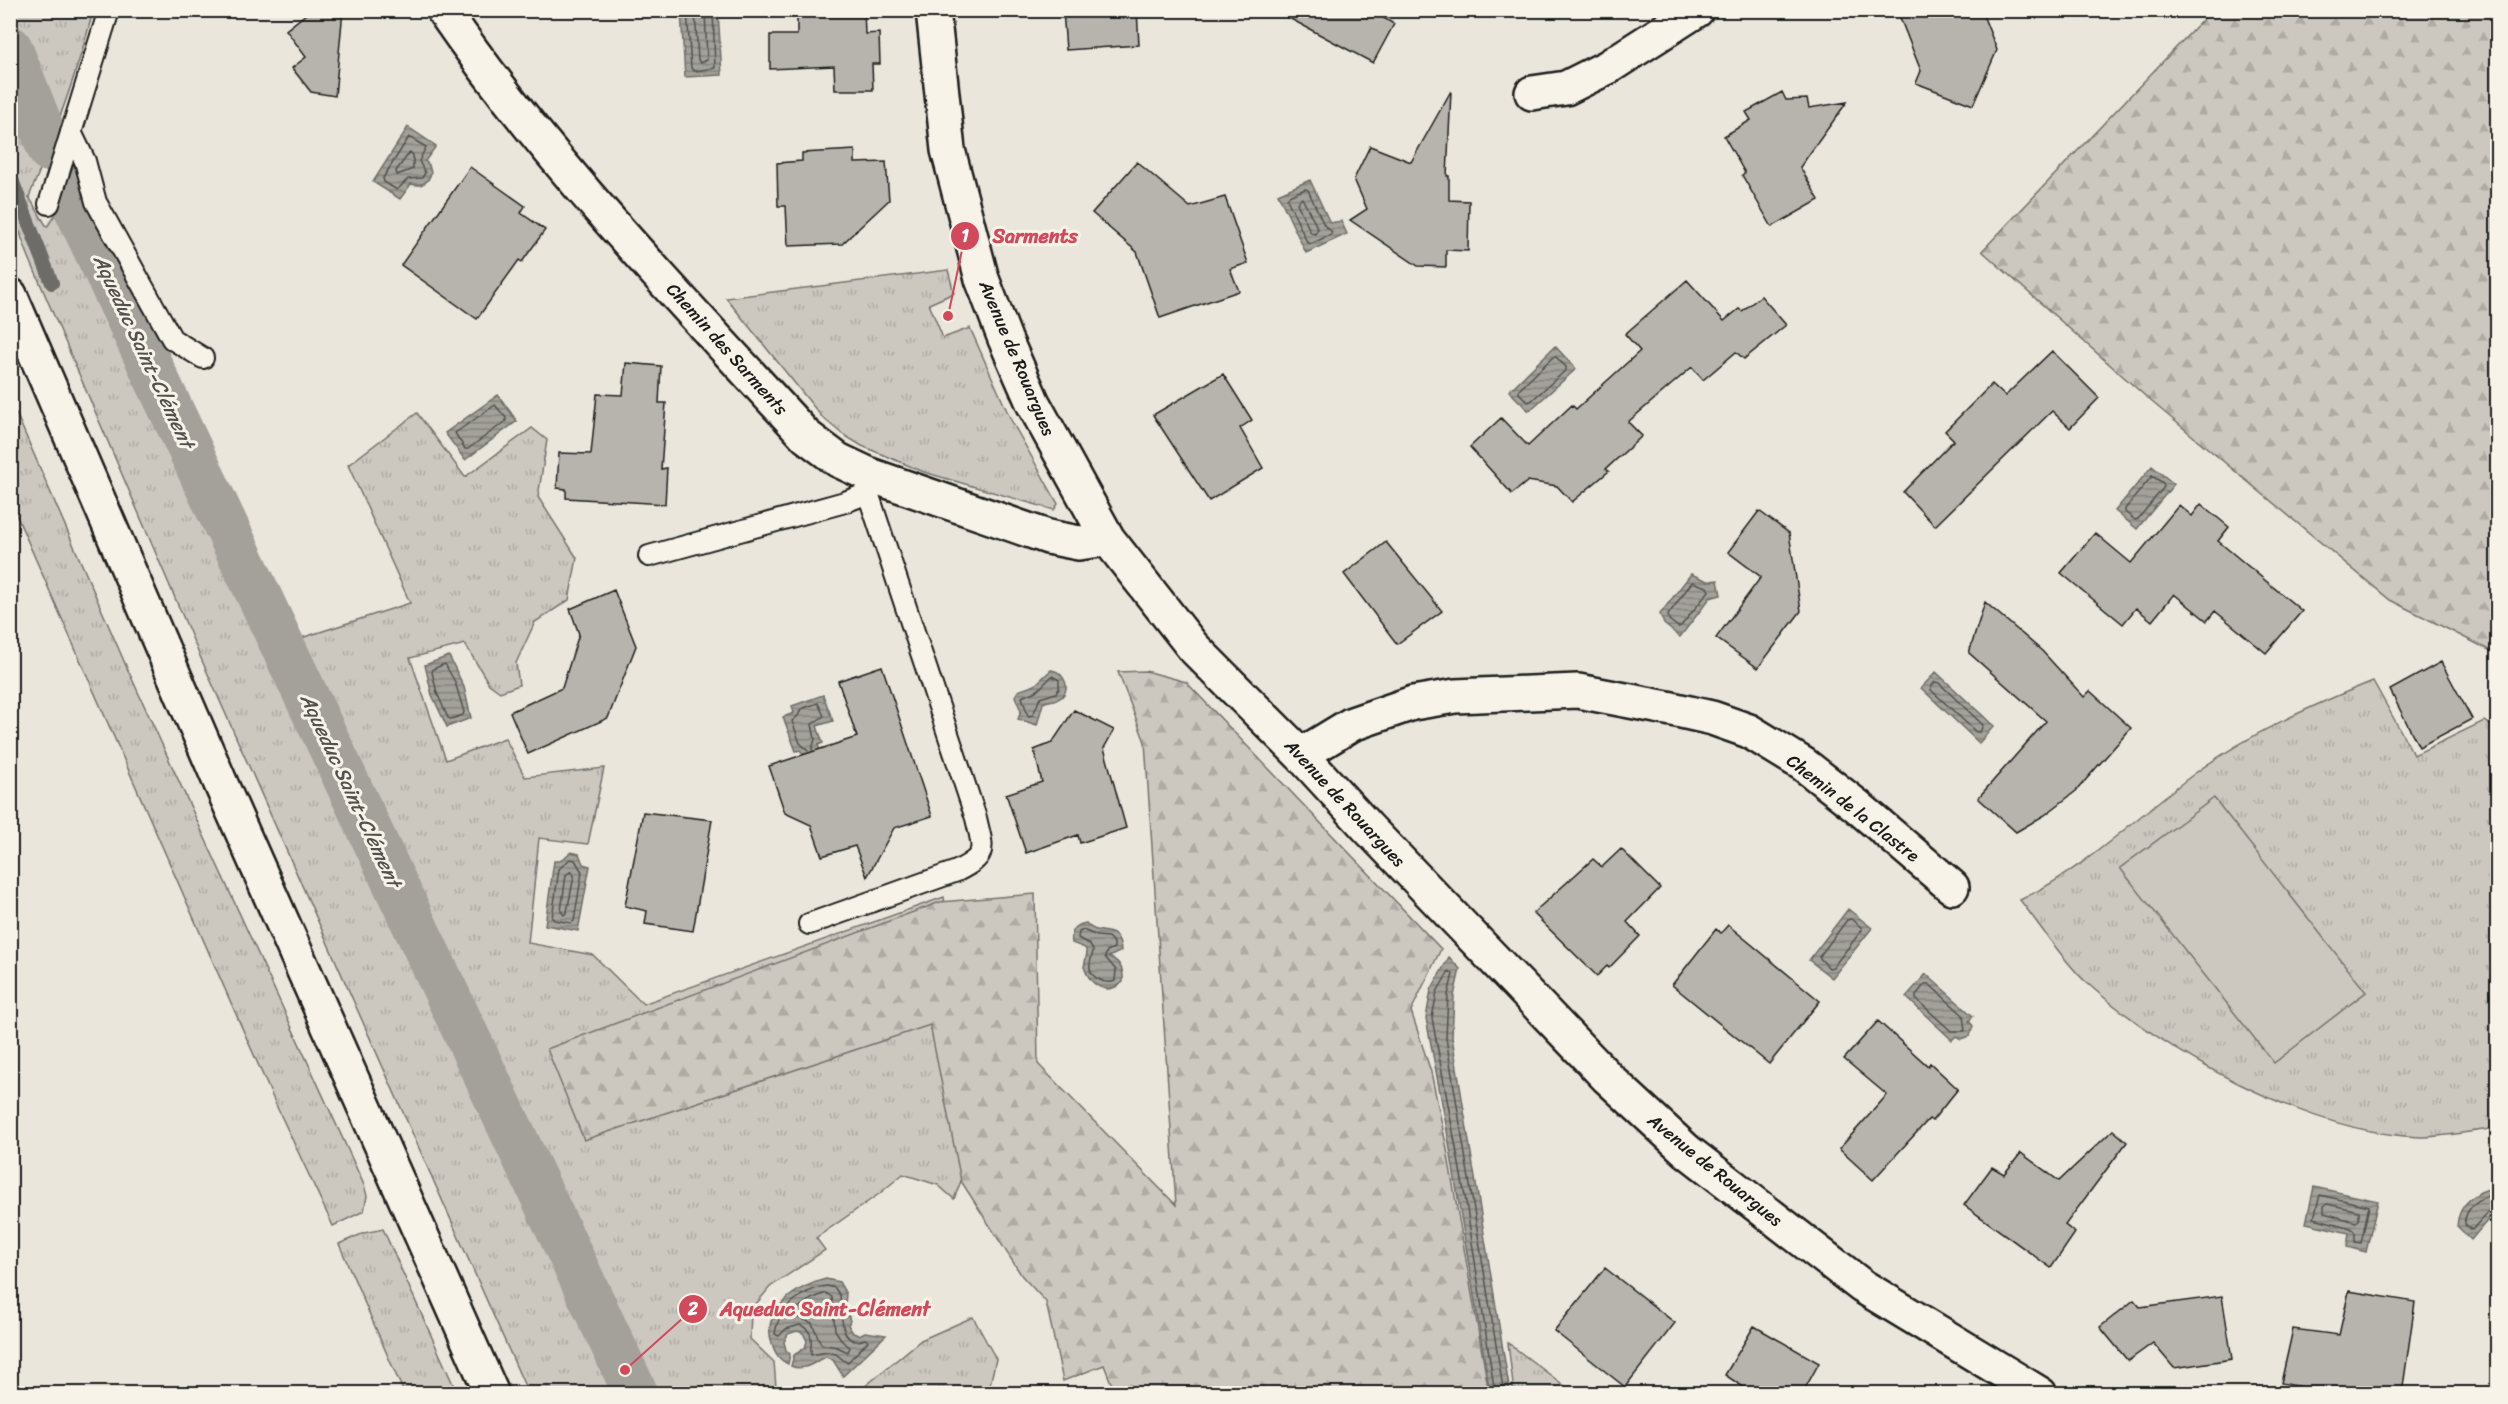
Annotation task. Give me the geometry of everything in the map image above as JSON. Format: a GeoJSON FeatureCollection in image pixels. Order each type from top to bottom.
{"type":"FeatureCollection","features":[{"type":"Feature","properties":{"kind":"street","name":"Chemin des Sarments"},"geometry":{"type":"LineString","coordinates":[[443,10],[507,97],[615,226],[806,436],[869,484],[1048,537],[1079,543],[1108,539]]}},
{"type":"Feature","properties":{"kind":"street","name":"Avenue de Rouargues"},"geometry":{"type":"LineString","coordinates":[[933,10],[948,150],[982,279],[1033,403],[1108,539],[1193,647],[1301,755],[1369,830],[1608,1078],[1687,1151],[1862,1286],[2040,1394]]}},
{"type":"Feature","properties":{"kind":"street"},"geometry":{"type":"LineString","coordinates":[[1532,93],[1566,88],[1608,67],[1696,10]]}},
{"type":"Feature","properties":{"kind":"street"},"geometry":{"type":"LineString","coordinates":[[10,295],[219,780],[492,1394]]}},
{"type":"Feature","properties":{"kind":"street","name":"Chemin de la Clastre"},"geometry":{"type":"LineString","coordinates":[[1301,755],[1352,724],[1413,703],[1455,696],[1578,691],[1672,709],[1712,718],[1749,731],[1803,764],[1857,806],[1952,887]]}},
{"type":"Feature","properties":{"kind":"lane"},"geometry":{"type":"LineString","coordinates":[[49,204],[109,10]]}},
{"type":"Feature","properties":{"kind":"lane"},"geometry":{"type":"LineString","coordinates":[[71,132],[85,161],[96,202],[172,339],[203,358]]}},
{"type":"Feature","properties":{"kind":"lane"},"geometry":{"type":"LineString","coordinates":[[649,556],[845,502],[869,484],[976,818],[982,848],[975,862],[957,871],[809,924]]}},
{"type":"Feature","properties":{"kind":"green space"},"geometry":{"type":"Polygon","coordinates":[[[11,11],[93,11],[64,105],[29,197],[47,227],[72,188],[236,546],[295,640],[410,603],[348,465],[417,413],[465,477],[532,428],[547,440],[538,497],[577,558],[569,600],[535,622],[516,663],[519,685],[500,692],[489,684],[465,644],[410,658],[446,760],[505,738],[525,777],[604,768],[588,844],[539,838],[528,943],[593,955],[643,1004],[944,897],[966,1069],[970,1158],[954,1199],[938,1185],[903,1174],[879,1194],[816,1238],[825,1250],[770,1287],[751,1310],[750,1339],[774,1362],[776,1387],[784,1393],[528,1393],[199,654],[28,255],[11,208],[11,11]]]}},
{"type":"Feature","properties":{"kind":"green space"},"geometry":{"type":"Polygon","coordinates":[[[2211,11],[2497,11],[2497,654],[2390,600],[2152,402],[1982,251],[2211,11]]]}},
{"type":"Feature","properties":{"kind":"green space"},"geometry":{"type":"Polygon","coordinates":[[[948,270],[954,293],[929,304],[943,338],[970,328],[1011,420],[1058,504],[1054,510],[924,472],[862,446],[842,434],[822,417],[726,298],[948,270]]]}},
{"type":"Feature","properties":{"kind":"green space"},"geometry":{"type":"Polygon","coordinates":[[[11,410],[16,413],[127,668],[364,1185],[367,1196],[364,1211],[333,1226],[276,1105],[11,503],[11,410]]]}},
{"type":"Feature","properties":{"kind":"green space"},"geometry":{"type":"Polygon","coordinates":[[[1146,671],[1186,682],[1441,949],[1411,1011],[1431,1072],[1446,1144],[1489,1393],[1115,1393],[1104,1365],[1063,1381],[1046,1302],[1022,1276],[961,1181],[930,1025],[584,1140],[547,1049],[940,902],[1035,894],[1038,1064],[1176,1205],[1145,742],[1118,672],[1146,671]]]}},
{"type":"Feature","properties":{"kind":"green space"},"geometry":{"type":"Polygon","coordinates":[[[2373,681],[2414,755],[2484,721],[2498,730],[2497,1128],[2430,1137],[2377,1132],[2333,1121],[2287,1105],[2242,1085],[2156,1036],[2086,982],[2060,954],[2020,900],[2088,858],[2194,774],[2236,746],[2326,700],[2373,681]]]}},
{"type":"Feature","properties":{"kind":"green space"},"geometry":{"type":"Polygon","coordinates":[[[2214,798],[2366,992],[2274,1063],[2120,868],[2214,798]]]}},
{"type":"Feature","properties":{"kind":"green space"},"geometry":{"type":"Polygon","coordinates":[[[383,1229],[457,1393],[404,1393],[339,1244],[364,1233],[383,1229]]]}},
{"type":"Feature","properties":{"kind":"green space"},"geometry":{"type":"Polygon","coordinates":[[[973,1317],[996,1359],[988,1393],[857,1393],[921,1340],[973,1317]]]}},
{"type":"Feature","properties":{"kind":"green space"},"geometry":{"type":"Polygon","coordinates":[[[1508,1343],[1574,1393],[1514,1393],[1508,1343]]]}},
{"type":"Feature","properties":{"kind":"water"},"geometry":{"type":"Polygon","coordinates":[[[681,11],[718,11],[722,75],[685,77],[681,11]]]}},
{"type":"Feature","properties":{"kind":"water"},"geometry":{"type":"Polygon","coordinates":[[[408,127],[436,146],[425,161],[431,173],[428,179],[421,184],[411,184],[400,199],[373,182],[408,127]]]}},
{"type":"Feature","properties":{"kind":"water"},"geometry":{"type":"Polygon","coordinates":[[[1310,180],[1330,223],[1341,221],[1347,234],[1306,253],[1278,194],[1310,180]]]}},
{"type":"Feature","properties":{"kind":"water"},"geometry":{"type":"Polygon","coordinates":[[[1555,346],[1576,369],[1529,411],[1509,391],[1555,346]]]}},
{"type":"Feature","properties":{"kind":"water"},"geometry":{"type":"Polygon","coordinates":[[[498,395],[517,421],[465,460],[445,433],[498,395]]]}},
{"type":"Feature","properties":{"kind":"water"},"geometry":{"type":"Polygon","coordinates":[[[2152,466],[2174,484],[2137,529],[2115,511],[2152,466]]]}},
{"type":"Feature","properties":{"kind":"water"},"geometry":{"type":"Polygon","coordinates":[[[1691,574],[1708,581],[1718,580],[1721,595],[1710,598],[1680,637],[1664,624],[1660,614],[1691,574]]]}},
{"type":"Feature","properties":{"kind":"water"},"geometry":{"type":"Polygon","coordinates":[[[449,656],[464,687],[471,718],[447,727],[432,695],[425,665],[449,656]]]}},
{"type":"Feature","properties":{"kind":"water"},"geometry":{"type":"Polygon","coordinates":[[[1051,670],[1060,674],[1065,682],[1063,696],[1043,703],[1037,725],[1018,719],[1021,711],[1015,696],[1018,691],[1035,685],[1051,670]]]}},
{"type":"Feature","properties":{"kind":"water"},"geometry":{"type":"Polygon","coordinates":[[[1936,672],[1994,726],[1979,743],[1921,688],[1936,672]]]}},
{"type":"Feature","properties":{"kind":"water"},"geometry":{"type":"Polygon","coordinates":[[[823,695],[833,721],[817,726],[823,743],[818,745],[820,750],[806,758],[800,750],[796,751],[783,717],[794,713],[792,706],[823,695]]]}},
{"type":"Feature","properties":{"kind":"water"},"geometry":{"type":"Polygon","coordinates":[[[571,852],[579,854],[583,864],[590,866],[578,931],[545,925],[554,861],[560,861],[571,852]]]}},
{"type":"Feature","properties":{"kind":"water"},"geometry":{"type":"Polygon","coordinates":[[[1848,909],[1872,928],[1832,978],[1809,960],[1848,909]]]}},
{"type":"Feature","properties":{"kind":"water"},"geometry":{"type":"Polygon","coordinates":[[[1086,923],[1096,930],[1112,933],[1119,942],[1121,951],[1109,957],[1119,964],[1123,982],[1111,989],[1094,984],[1084,967],[1087,953],[1085,948],[1072,943],[1072,932],[1076,927],[1086,923]]]}},
{"type":"Feature","properties":{"kind":"water"},"geometry":{"type":"Polygon","coordinates":[[[1449,957],[1460,969],[1454,996],[1452,1037],[1510,1393],[1490,1393],[1426,1018],[1431,990],[1449,957]]]}},
{"type":"Feature","properties":{"kind":"water"},"geometry":{"type":"Polygon","coordinates":[[[1926,974],[1973,1016],[1969,1021],[1973,1026],[1970,1036],[1961,1039],[1956,1036],[1952,1040],[1906,997],[1926,974]]]}},
{"type":"Feature","properties":{"kind":"water"},"geometry":{"type":"Polygon","coordinates":[[[2314,1187],[2378,1201],[2366,1252],[2347,1247],[2349,1233],[2306,1223],[2314,1187]]]}},
{"type":"Feature","properties":{"kind":"water"},"geometry":{"type":"Polygon","coordinates":[[[2497,1187],[2497,1209],[2471,1240],[2457,1226],[2461,1211],[2470,1199],[2482,1191],[2497,1187]]]}},
{"type":"Feature","properties":{"kind":"water"},"geometry":{"type":"Polygon","coordinates":[[[826,1279],[839,1282],[846,1294],[845,1304],[850,1321],[848,1325],[853,1333],[886,1335],[843,1376],[833,1360],[826,1357],[809,1366],[796,1368],[791,1366],[794,1355],[805,1348],[807,1341],[803,1333],[797,1331],[788,1334],[784,1342],[790,1354],[788,1364],[779,1358],[772,1343],[770,1331],[772,1320],[784,1301],[804,1287],[826,1279]]]}},
{"type":"Feature","properties":{"kind":"building"},"geometry":{"type":"Polygon","coordinates":[[[311,10],[343,10],[335,96],[311,92],[292,68],[306,57],[286,30],[311,10]]]}},
{"type":"Feature","properties":{"kind":"building"},"geometry":{"type":"Polygon","coordinates":[[[815,10],[864,10],[865,34],[879,33],[880,64],[872,64],[873,90],[835,90],[834,66],[770,69],[770,35],[797,35],[797,12],[815,12],[815,10]]]}},
{"type":"Feature","properties":{"kind":"building"},"geometry":{"type":"Polygon","coordinates":[[[1063,10],[1137,10],[1139,45],[1066,50],[1063,10]]]}},
{"type":"Feature","properties":{"kind":"building"},"geometry":{"type":"Polygon","coordinates":[[[1274,10],[1370,10],[1394,24],[1373,63],[1274,10]]]}},
{"type":"Feature","properties":{"kind":"building"},"geometry":{"type":"Polygon","coordinates":[[[1897,10],[1981,10],[1997,50],[1973,105],[1916,83],[1921,71],[1897,10]]]}},
{"type":"Feature","properties":{"kind":"building"},"geometry":{"type":"Polygon","coordinates":[[[1451,91],[1447,176],[1449,176],[1449,200],[1469,201],[1468,251],[1446,250],[1446,267],[1418,266],[1350,220],[1367,209],[1354,179],[1370,146],[1411,162],[1451,91]]]}},
{"type":"Feature","properties":{"kind":"building"},"geometry":{"type":"Polygon","coordinates":[[[1782,92],[1786,100],[1807,99],[1809,108],[1847,102],[1800,167],[1819,200],[1772,227],[1742,175],[1745,173],[1724,136],[1751,120],[1746,112],[1782,92]]]}},
{"type":"Feature","properties":{"kind":"building"},"geometry":{"type":"Polygon","coordinates":[[[855,150],[855,163],[886,162],[889,200],[842,244],[788,246],[786,206],[778,206],[777,163],[802,161],[802,153],[855,150]]]}},
{"type":"Feature","properties":{"kind":"building"},"geometry":{"type":"Polygon","coordinates":[[[1137,162],[1190,207],[1225,197],[1248,263],[1230,269],[1239,291],[1160,318],[1137,252],[1092,213],[1137,162]]]}},
{"type":"Feature","properties":{"kind":"building"},"geometry":{"type":"Polygon","coordinates":[[[470,167],[525,206],[521,213],[545,230],[522,262],[519,260],[477,319],[401,265],[470,167]]]}},
{"type":"Feature","properties":{"kind":"building"},"geometry":{"type":"Polygon","coordinates":[[[1687,280],[1724,321],[1761,296],[1786,325],[1744,359],[1736,352],[1703,380],[1692,367],[1628,422],[1642,436],[1606,469],[1609,471],[1572,502],[1557,486],[1528,481],[1512,494],[1470,447],[1501,418],[1528,446],[1572,405],[1576,409],[1640,351],[1625,334],[1687,280]]]}},
{"type":"Feature","properties":{"kind":"building"},"geometry":{"type":"Polygon","coordinates":[[[2052,351],[2099,398],[2070,428],[2052,411],[1935,526],[1903,492],[1954,440],[1945,431],[1992,384],[2005,396],[2052,351]]]}},
{"type":"Feature","properties":{"kind":"building"},"geometry":{"type":"Polygon","coordinates":[[[626,363],[661,366],[659,403],[666,403],[661,469],[667,468],[665,504],[566,498],[566,489],[557,488],[559,453],[591,454],[597,394],[623,395],[626,363]]]}},
{"type":"Feature","properties":{"kind":"building"},"geometry":{"type":"Polygon","coordinates":[[[1223,374],[1252,420],[1240,428],[1263,468],[1209,501],[1153,415],[1223,374]]]}},
{"type":"Feature","properties":{"kind":"building"},"geometry":{"type":"Polygon","coordinates":[[[2201,504],[2229,527],[2218,541],[2302,611],[2266,653],[2215,611],[2207,621],[2174,594],[2152,621],[2136,608],[2123,624],[2061,573],[2095,533],[2131,563],[2179,505],[2192,516],[2201,504]]]}},
{"type":"Feature","properties":{"kind":"building"},"geometry":{"type":"Polygon","coordinates":[[[1759,511],[1789,533],[1801,611],[1758,668],[1716,638],[1761,577],[1728,552],[1759,511]]]}},
{"type":"Feature","properties":{"kind":"building"},"geometry":{"type":"Polygon","coordinates":[[[1386,542],[1442,611],[1397,644],[1344,574],[1386,542]]]}},
{"type":"Feature","properties":{"kind":"building"},"geometry":{"type":"Polygon","coordinates":[[[614,590],[636,646],[608,718],[528,754],[510,712],[562,688],[579,634],[570,609],[614,590]]]}},
{"type":"Feature","properties":{"kind":"building"},"geometry":{"type":"Polygon","coordinates":[[[1985,602],[2042,651],[2084,697],[2090,691],[2131,728],[2076,791],[2045,815],[2016,832],[1978,798],[2046,721],[1969,653],[1985,602]]]}},
{"type":"Feature","properties":{"kind":"building"},"geometry":{"type":"Polygon","coordinates":[[[2441,662],[2472,719],[2419,747],[2390,690],[2441,662]]]}},
{"type":"Feature","properties":{"kind":"building"},"geometry":{"type":"Polygon","coordinates":[[[882,666],[932,816],[894,828],[867,877],[855,846],[822,856],[811,825],[785,813],[769,766],[857,737],[838,681],[882,666]]]}},
{"type":"Feature","properties":{"kind":"building"},"geometry":{"type":"Polygon","coordinates":[[[1074,710],[1114,730],[1104,748],[1126,828],[1080,843],[1078,835],[1026,853],[1006,794],[1042,782],[1034,750],[1052,743],[1074,710]]]}},
{"type":"Feature","properties":{"kind":"building"},"geometry":{"type":"Polygon","coordinates":[[[643,812],[712,820],[693,931],[645,924],[647,911],[625,906],[643,812]]]}},
{"type":"Feature","properties":{"kind":"building"},"geometry":{"type":"Polygon","coordinates":[[[1621,849],[1660,888],[1627,922],[1640,936],[1609,968],[1607,966],[1597,976],[1533,913],[1593,859],[1602,867],[1621,849]]]}},
{"type":"Feature","properties":{"kind":"building"},"geometry":{"type":"Polygon","coordinates":[[[1728,925],[1820,1001],[1769,1064],[1672,985],[1716,929],[1721,933],[1728,925]]]}},
{"type":"Feature","properties":{"kind":"building"},"geometry":{"type":"Polygon","coordinates":[[[1878,1021],[1928,1066],[1930,1063],[1958,1089],[1932,1121],[1929,1119],[1873,1180],[1839,1149],[1887,1095],[1844,1059],[1878,1021]]]}},
{"type":"Feature","properties":{"kind":"building"},"geometry":{"type":"Polygon","coordinates":[[[2113,1130],[2127,1142],[2065,1225],[2075,1233],[2051,1268],[1964,1205],[1992,1167],[2004,1174],[2021,1153],[2059,1181],[2113,1130]]]}},
{"type":"Feature","properties":{"kind":"building"},"geometry":{"type":"Polygon","coordinates":[[[1605,1268],[1675,1323],[1625,1387],[1554,1331],[1605,1268]]]}},
{"type":"Feature","properties":{"kind":"building"},"geometry":{"type":"Polygon","coordinates":[[[2349,1291],[2415,1302],[2402,1394],[2340,1394],[2281,1383],[2293,1329],[2339,1335],[2349,1291]]]}},
{"type":"Feature","properties":{"kind":"building"},"geometry":{"type":"Polygon","coordinates":[[[2222,1296],[2232,1359],[2174,1368],[2153,1343],[2128,1361],[2100,1327],[2134,1300],[2140,1307],[2222,1296]]]}},
{"type":"Feature","properties":{"kind":"building"},"geometry":{"type":"Polygon","coordinates":[[[1754,1326],[1819,1363],[1802,1394],[1754,1394],[1725,1375],[1754,1326]]]}},
{"type":"Feature","properties":{"kind":"waterway","name":"Aqueduc Saint-Clément"},"geometry":{"type":"LineString","coordinates":[[10,48],[50,150]]}},
{"type":"Feature","properties":{"kind":"waterway"},"geometry":{"type":"LineString","coordinates":[[10,175],[52,283]]}},
{"type":"Feature","properties":{"kind":"waterway","name":"Aqueduc Saint-Clément"},"geometry":{"type":"LineString","coordinates":[[66,187],[636,1394]]}},
{"type":"Feature","properties":{"kind":"place","name":"Sarments"},"geometry":{"type":"Point","coordinates":[948,316]}},
{"type":"Feature","properties":{"kind":"place","name":"Aqueduc Saint-Clément"},"geometry":{"type":"Point","coordinates":[625,1370]}}]}
